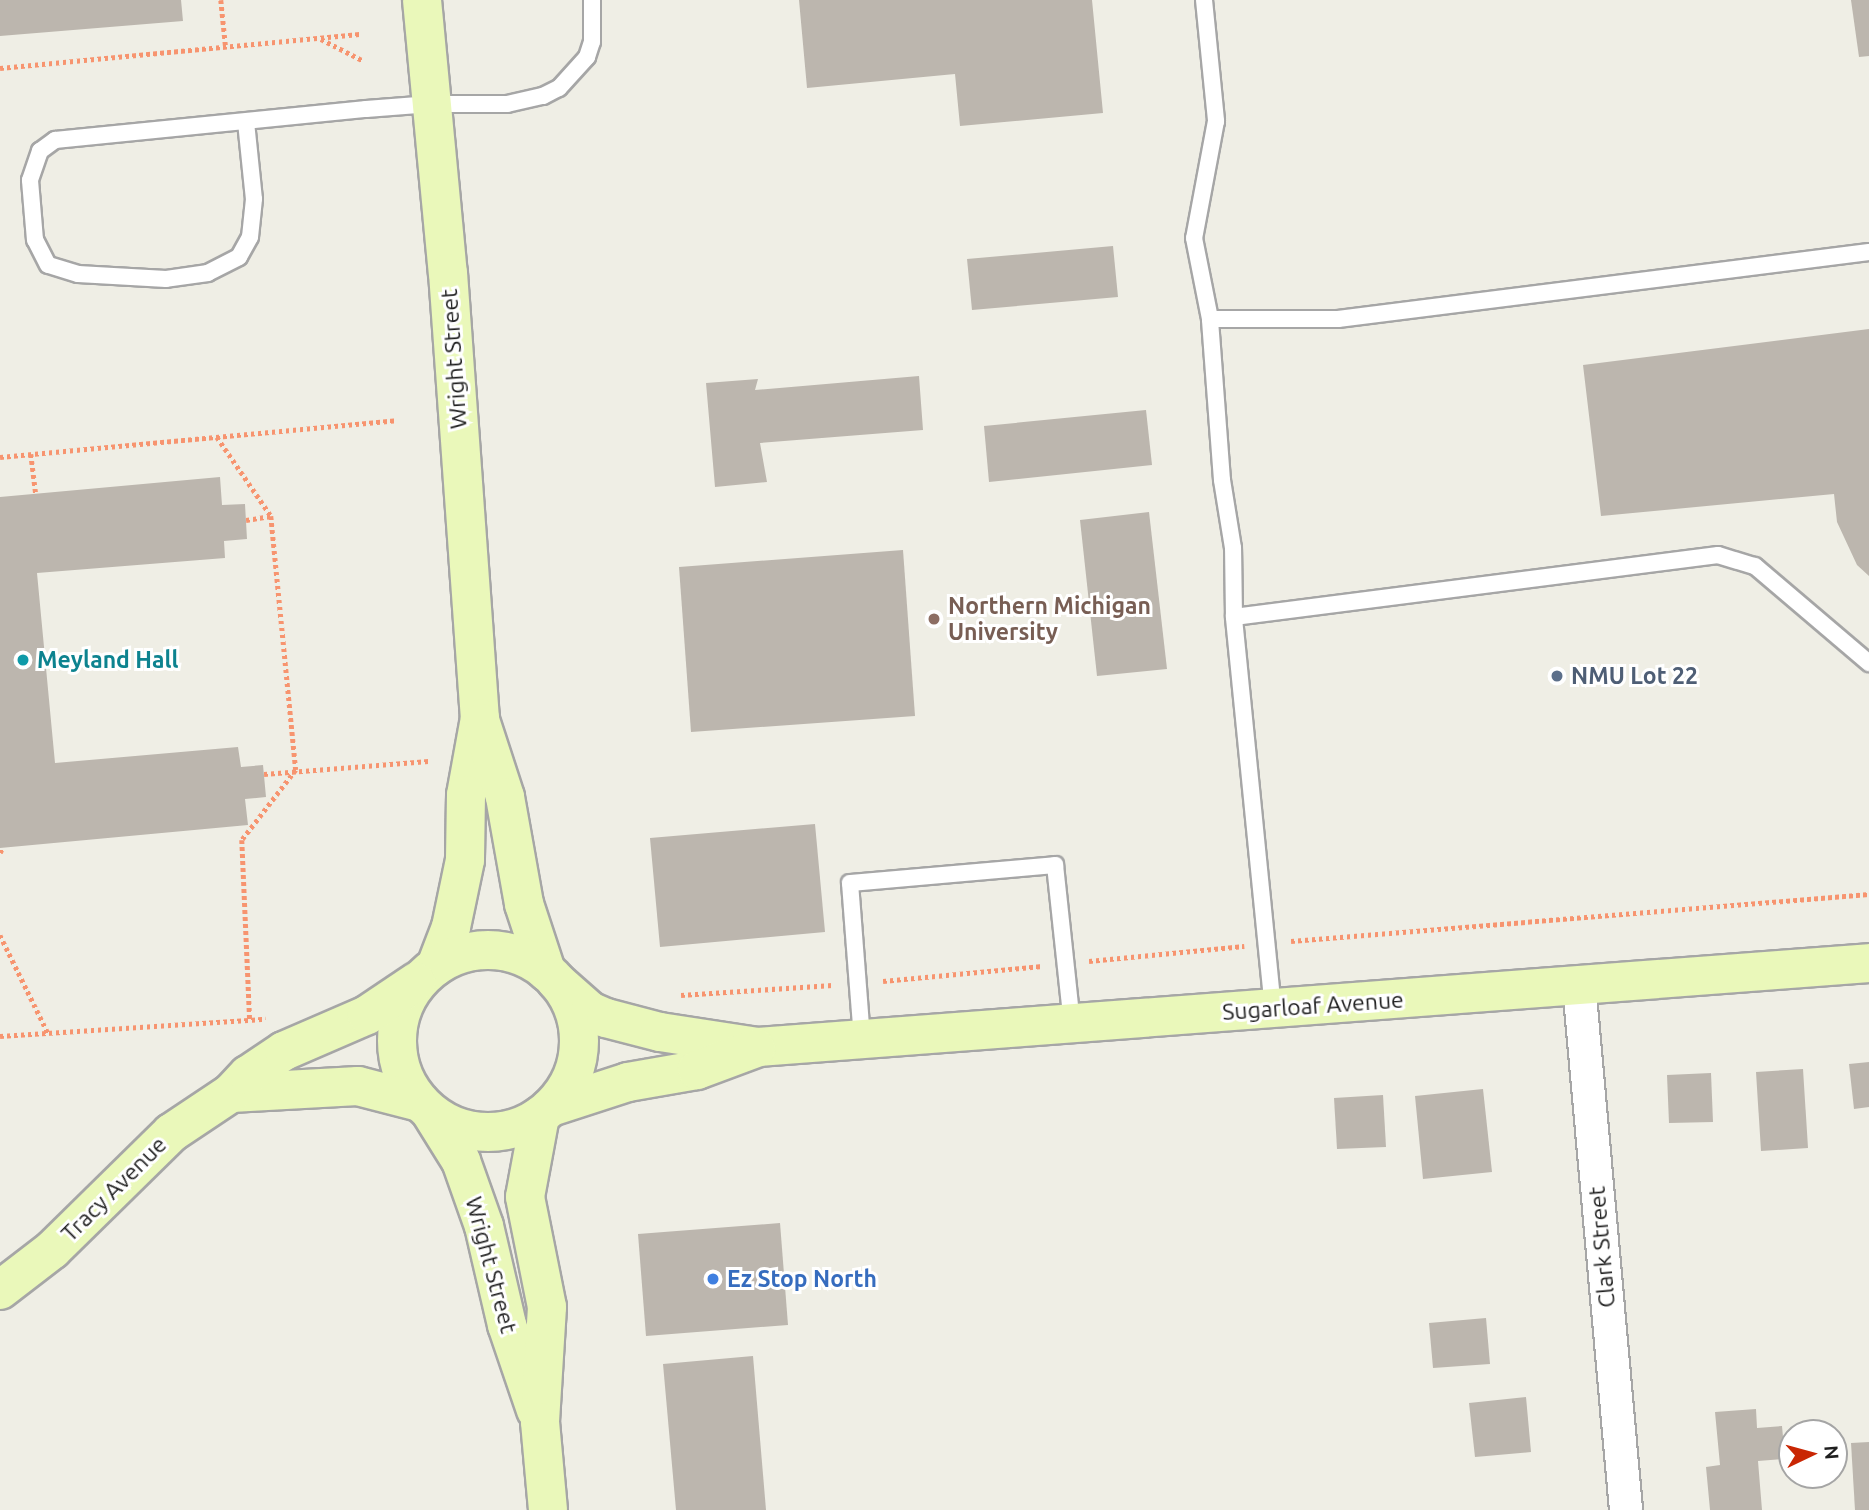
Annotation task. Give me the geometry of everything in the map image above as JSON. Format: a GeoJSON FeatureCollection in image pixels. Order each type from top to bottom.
{"type":"FeatureCollection","features":[{"type":"Feature","properties":{"kind":"main road","name":"Wright Street"},"geometry":{"type":"LineString","coordinates":[[422,0],[480,718],[505,797],[524,904],[551,976]]}},
{"type":"Feature","properties":{"kind":"main road","name":"Wright Street"},"geometry":{"type":"LineString","coordinates":[[428,973],[451,927],[465,860],[466,795],[480,718]]}},
{"type":"Feature","properties":{"kind":"main road"},"geometry":{"type":"LineString","coordinates":[[231,1093],[358,1086],[425,1107],[458,1128],[486,1133],[515,1128],[546,1111],[574,1069],[579,1041],[576,1017],[551,976],[523,957],[482,949],[428,973],[404,1004],[397,1033],[403,1077],[425,1107]]}},
{"type":"Feature","properties":{"kind":"main road","name":"Sugarloaf Avenue"},"geometry":{"type":"LineString","coordinates":[[551,976],[590,1011],[606,1018],[660,1032],[758,1047],[1869,964]]}},
{"type":"Feature","properties":{"kind":"main road","name":"Tracy Avenue"},"geometry":{"type":"LineString","coordinates":[[0,1290],[52,1250],[171,1133],[231,1093],[268,1060],[367,1015],[428,973]]}},
{"type":"Feature","properties":{"kind":"main road","name":"Sugarloaf Avenue"},"geometry":{"type":"LineString","coordinates":[[546,1111],[628,1082],[697,1070],[758,1047]]}},
{"type":"Feature","properties":{"kind":"main road","name":"Wright Street"},"geometry":{"type":"LineString","coordinates":[[425,1107],[461,1161],[492,1249],[507,1325],[540,1422]]}},
{"type":"Feature","properties":{"kind":"main road","name":"Wright Street"},"geometry":{"type":"LineString","coordinates":[[546,1111],[525,1197],[548,1317],[540,1422],[548,1510]]}},
{"type":"Feature","properties":{"kind":"street","name":"Clark Street"},"geometry":{"type":"LineString","coordinates":[[1579,985],[1626,1510]]}},
{"type":"Feature","properties":{"kind":"lane"},"geometry":{"type":"LineString","coordinates":[[246,122],[254,200],[250,237],[239,257],[208,273],[166,279],[78,274],[48,265],[35,240],[30,180],[40,151],[55,140],[431,104],[507,104],[559,88],[575,74],[590,50],[592,0]]}},
{"type":"Feature","properties":{"kind":"lane"},"geometry":{"type":"LineString","coordinates":[[1204,0],[1216,121],[1194,238],[1210,320],[1222,480],[1233,548],[1234,617],[1273,1009]]}},
{"type":"Feature","properties":{"kind":"lane"},"geometry":{"type":"LineString","coordinates":[[1210,320],[1338,319],[1869,252]]}},
{"type":"Feature","properties":{"kind":"lane"},"geometry":{"type":"LineString","coordinates":[[1234,617],[1718,555],[1755,566],[1869,663]]}},
{"type":"Feature","properties":{"kind":"lane"},"geometry":{"type":"LineString","coordinates":[[862,1039],[850,883],[1055,865],[1072,1025]]}},
{"type":"Feature","properties":{"kind":"path"},"geometry":{"type":"LineString","coordinates":[[222,0],[226,49]]}},
{"type":"Feature","properties":{"kind":"path"},"geometry":{"type":"LineString","coordinates":[[0,68],[226,49],[359,34]]}},
{"type":"Feature","properties":{"kind":"path"},"geometry":{"type":"LineString","coordinates":[[320,39],[362,61]]}},
{"type":"Feature","properties":{"kind":"path"},"geometry":{"type":"LineString","coordinates":[[0,457],[396,420]]}},
{"type":"Feature","properties":{"kind":"path"},"geometry":{"type":"LineString","coordinates":[[217,437],[271,516],[296,770],[242,840],[250,1020]]}},
{"type":"Feature","properties":{"kind":"path"},"geometry":{"type":"LineString","coordinates":[[32,454],[36,494]]}},
{"type":"Feature","properties":{"kind":"path"},"geometry":{"type":"LineString","coordinates":[[246,520],[271,516]]}},
{"type":"Feature","properties":{"kind":"path"},"geometry":{"type":"LineString","coordinates":[[264,774],[428,761]]}},
{"type":"Feature","properties":{"kind":"path"},"geometry":{"type":"LineString","coordinates":[[0,935],[47,1033]]}},
{"type":"Feature","properties":{"kind":"path"},"geometry":{"type":"LineString","coordinates":[[0,1036],[272,1018]]}},
{"type":"Feature","properties":{"kind":"building"},"geometry":{"type":"Polygon","coordinates":[[[0,0],[181,0],[183,21],[0,36],[0,0]]]}},
{"type":"Feature","properties":{"kind":"building"},"geometry":{"type":"Polygon","coordinates":[[[799,0],[1092,0],[1103,113],[960,126],[955,74],[807,88],[799,0]]]}},
{"type":"Feature","properties":{"kind":"building"},"geometry":{"type":"Polygon","coordinates":[[[1851,0],[1869,0],[1869,56],[1859,57],[1851,0]]]}},
{"type":"Feature","properties":{"kind":"building"},"geometry":{"type":"Polygon","coordinates":[[[1113,246],[1118,297],[972,310],[967,259],[1113,246]]]}},
{"type":"Feature","properties":{"kind":"building"},"geometry":{"type":"Polygon","coordinates":[[[1869,329],[1869,576],[1857,565],[1837,522],[1834,494],[1601,516],[1583,365],[1869,329]]]}},
{"type":"Feature","properties":{"kind":"building"},"geometry":{"type":"Polygon","coordinates":[[[919,376],[923,430],[760,443],[767,482],[715,487],[706,383],[758,379],[755,390],[919,376]]]}},
{"type":"Feature","properties":{"kind":"building"},"geometry":{"type":"Polygon","coordinates":[[[1146,410],[1152,465],[989,482],[984,426],[1146,410]]]}},
{"type":"Feature","properties":{"kind":"building","name":"Meyland Hall"},"geometry":{"type":"Polygon","coordinates":[[[220,477],[222,505],[245,504],[247,539],[224,541],[225,558],[37,573],[55,763],[238,747],[241,767],[263,765],[266,797],[245,799],[248,825],[0,848],[0,497],[220,477]]]}},
{"type":"Feature","properties":{"kind":"building"},"geometry":{"type":"Polygon","coordinates":[[[1149,512],[1167,669],[1097,676],[1080,520],[1149,512]]]}},
{"type":"Feature","properties":{"kind":"building"},"geometry":{"type":"Polygon","coordinates":[[[903,550],[915,716],[691,732],[679,567],[903,550]]]}},
{"type":"Feature","properties":{"kind":"building"},"geometry":{"type":"Polygon","coordinates":[[[815,824],[825,932],[660,947],[650,838],[815,824]]]}},
{"type":"Feature","properties":{"kind":"building"},"geometry":{"type":"Polygon","coordinates":[[[1869,1062],[1869,1107],[1854,1109],[1849,1064],[1869,1062]]]}},
{"type":"Feature","properties":{"kind":"building"},"geometry":{"type":"Polygon","coordinates":[[[1803,1069],[1808,1148],[1761,1151],[1756,1072],[1803,1069]]]}},
{"type":"Feature","properties":{"kind":"building"},"geometry":{"type":"Polygon","coordinates":[[[1711,1073],[1713,1122],[1669,1123],[1667,1075],[1711,1073]]]}},
{"type":"Feature","properties":{"kind":"building"},"geometry":{"type":"Polygon","coordinates":[[[1483,1089],[1492,1172],[1423,1179],[1415,1096],[1483,1089]]]}},
{"type":"Feature","properties":{"kind":"building"},"geometry":{"type":"Polygon","coordinates":[[[1383,1095],[1386,1147],[1337,1149],[1334,1098],[1383,1095]]]}},
{"type":"Feature","properties":{"kind":"building","name":"Ez Stop North"},"geometry":{"type":"Polygon","coordinates":[[[780,1223],[788,1325],[646,1336],[638,1234],[780,1223]]]}},
{"type":"Feature","properties":{"kind":"building"},"geometry":{"type":"Polygon","coordinates":[[[1486,1318],[1490,1364],[1433,1368],[1429,1323],[1486,1318]]]}},
{"type":"Feature","properties":{"kind":"building"},"geometry":{"type":"Polygon","coordinates":[[[753,1356],[766,1510],[676,1510],[663,1364],[753,1356]]]}},
{"type":"Feature","properties":{"kind":"building"},"geometry":{"type":"Polygon","coordinates":[[[1526,1397],[1531,1452],[1475,1457],[1469,1403],[1526,1397]]]}},
{"type":"Feature","properties":{"kind":"building"},"geometry":{"type":"Polygon","coordinates":[[[1756,1409],[1757,1428],[1778,1426],[1778,1460],[1758,1461],[1762,1510],[1710,1510],[1706,1467],[1720,1465],[1715,1412],[1756,1409]]]}},
{"type":"Feature","properties":{"kind":"building"},"geometry":{"type":"Polygon","coordinates":[[[1869,1442],[1869,1510],[1855,1510],[1851,1443],[1869,1442]]]}},
{"type":"Feature","properties":{"kind":"place","name":"Northern Michigan University"},"geometry":{"type":"Point","coordinates":[934,619]}},
{"type":"Feature","properties":{"kind":"place","name":"Meyland Hall"},"geometry":{"type":"Point","coordinates":[23,660]}},
{"type":"Feature","properties":{"kind":"place","name":"NMU Lot 22"},"geometry":{"type":"Point","coordinates":[1557,676]}},
{"type":"Feature","properties":{"kind":"place","name":"Ez Stop North"},"geometry":{"type":"Point","coordinates":[713,1279]}}]}
